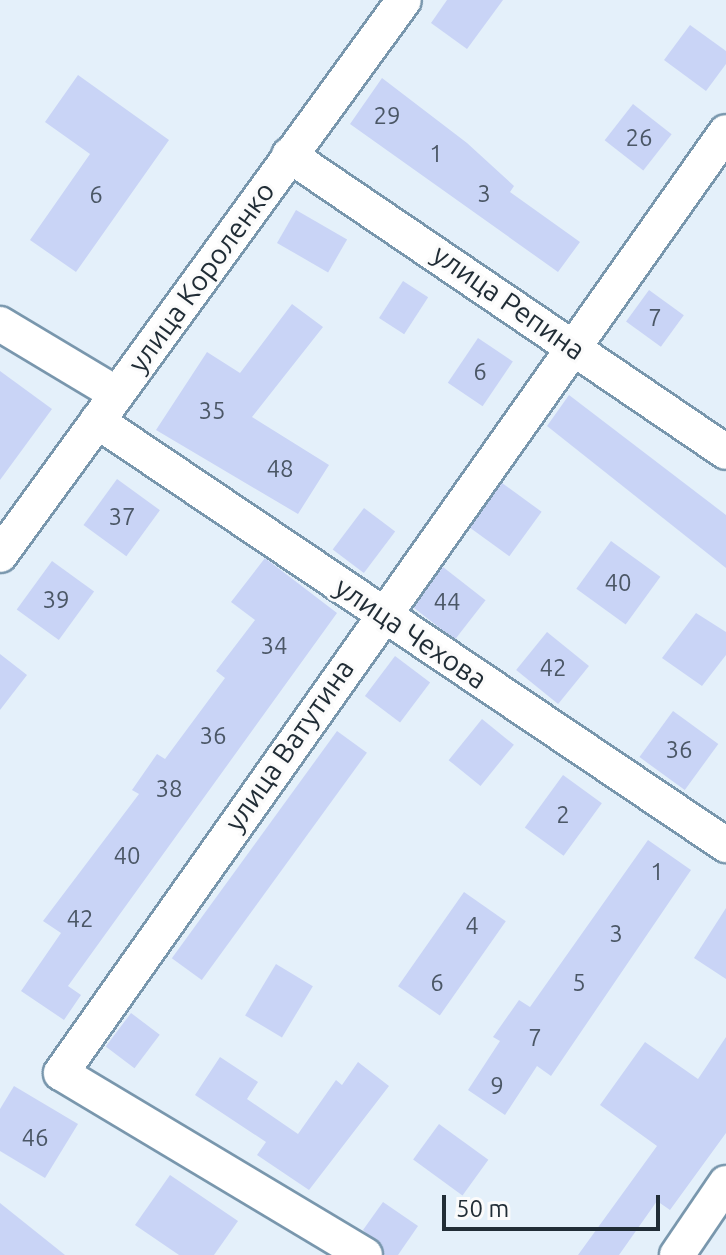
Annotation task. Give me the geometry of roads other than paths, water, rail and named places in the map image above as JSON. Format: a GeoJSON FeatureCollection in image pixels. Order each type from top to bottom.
{"type":"FeatureCollection","features":[{"type":"Feature","properties":{"kind":"street","name":"улица Короленко"},"geometry":{"type":"LineString","coordinates":[[0,555],[404,0]]}},
{"type":"Feature","properties":{"kind":"street","name":"улица Ватутина"},"geometry":{"type":"LineString","coordinates":[[365,1255],[61,1073],[570,345],[726,132]]}},
{"type":"Feature","properties":{"kind":"street","name":"улица Репина"},"geometry":{"type":"LineString","coordinates":[[289,155],[726,452]]}},
{"type":"Feature","properties":{"kind":"street"},"geometry":{"type":"LineString","coordinates":[[0,324],[117,394]]}},
{"type":"Feature","properties":{"kind":"street","name":"улица Чехова"},"geometry":{"type":"LineString","coordinates":[[97,421],[726,845]]}},
{"type":"Feature","properties":{"kind":"street"},"geometry":{"type":"LineString","coordinates":[[677,1255],[726,1183]]}}]}
